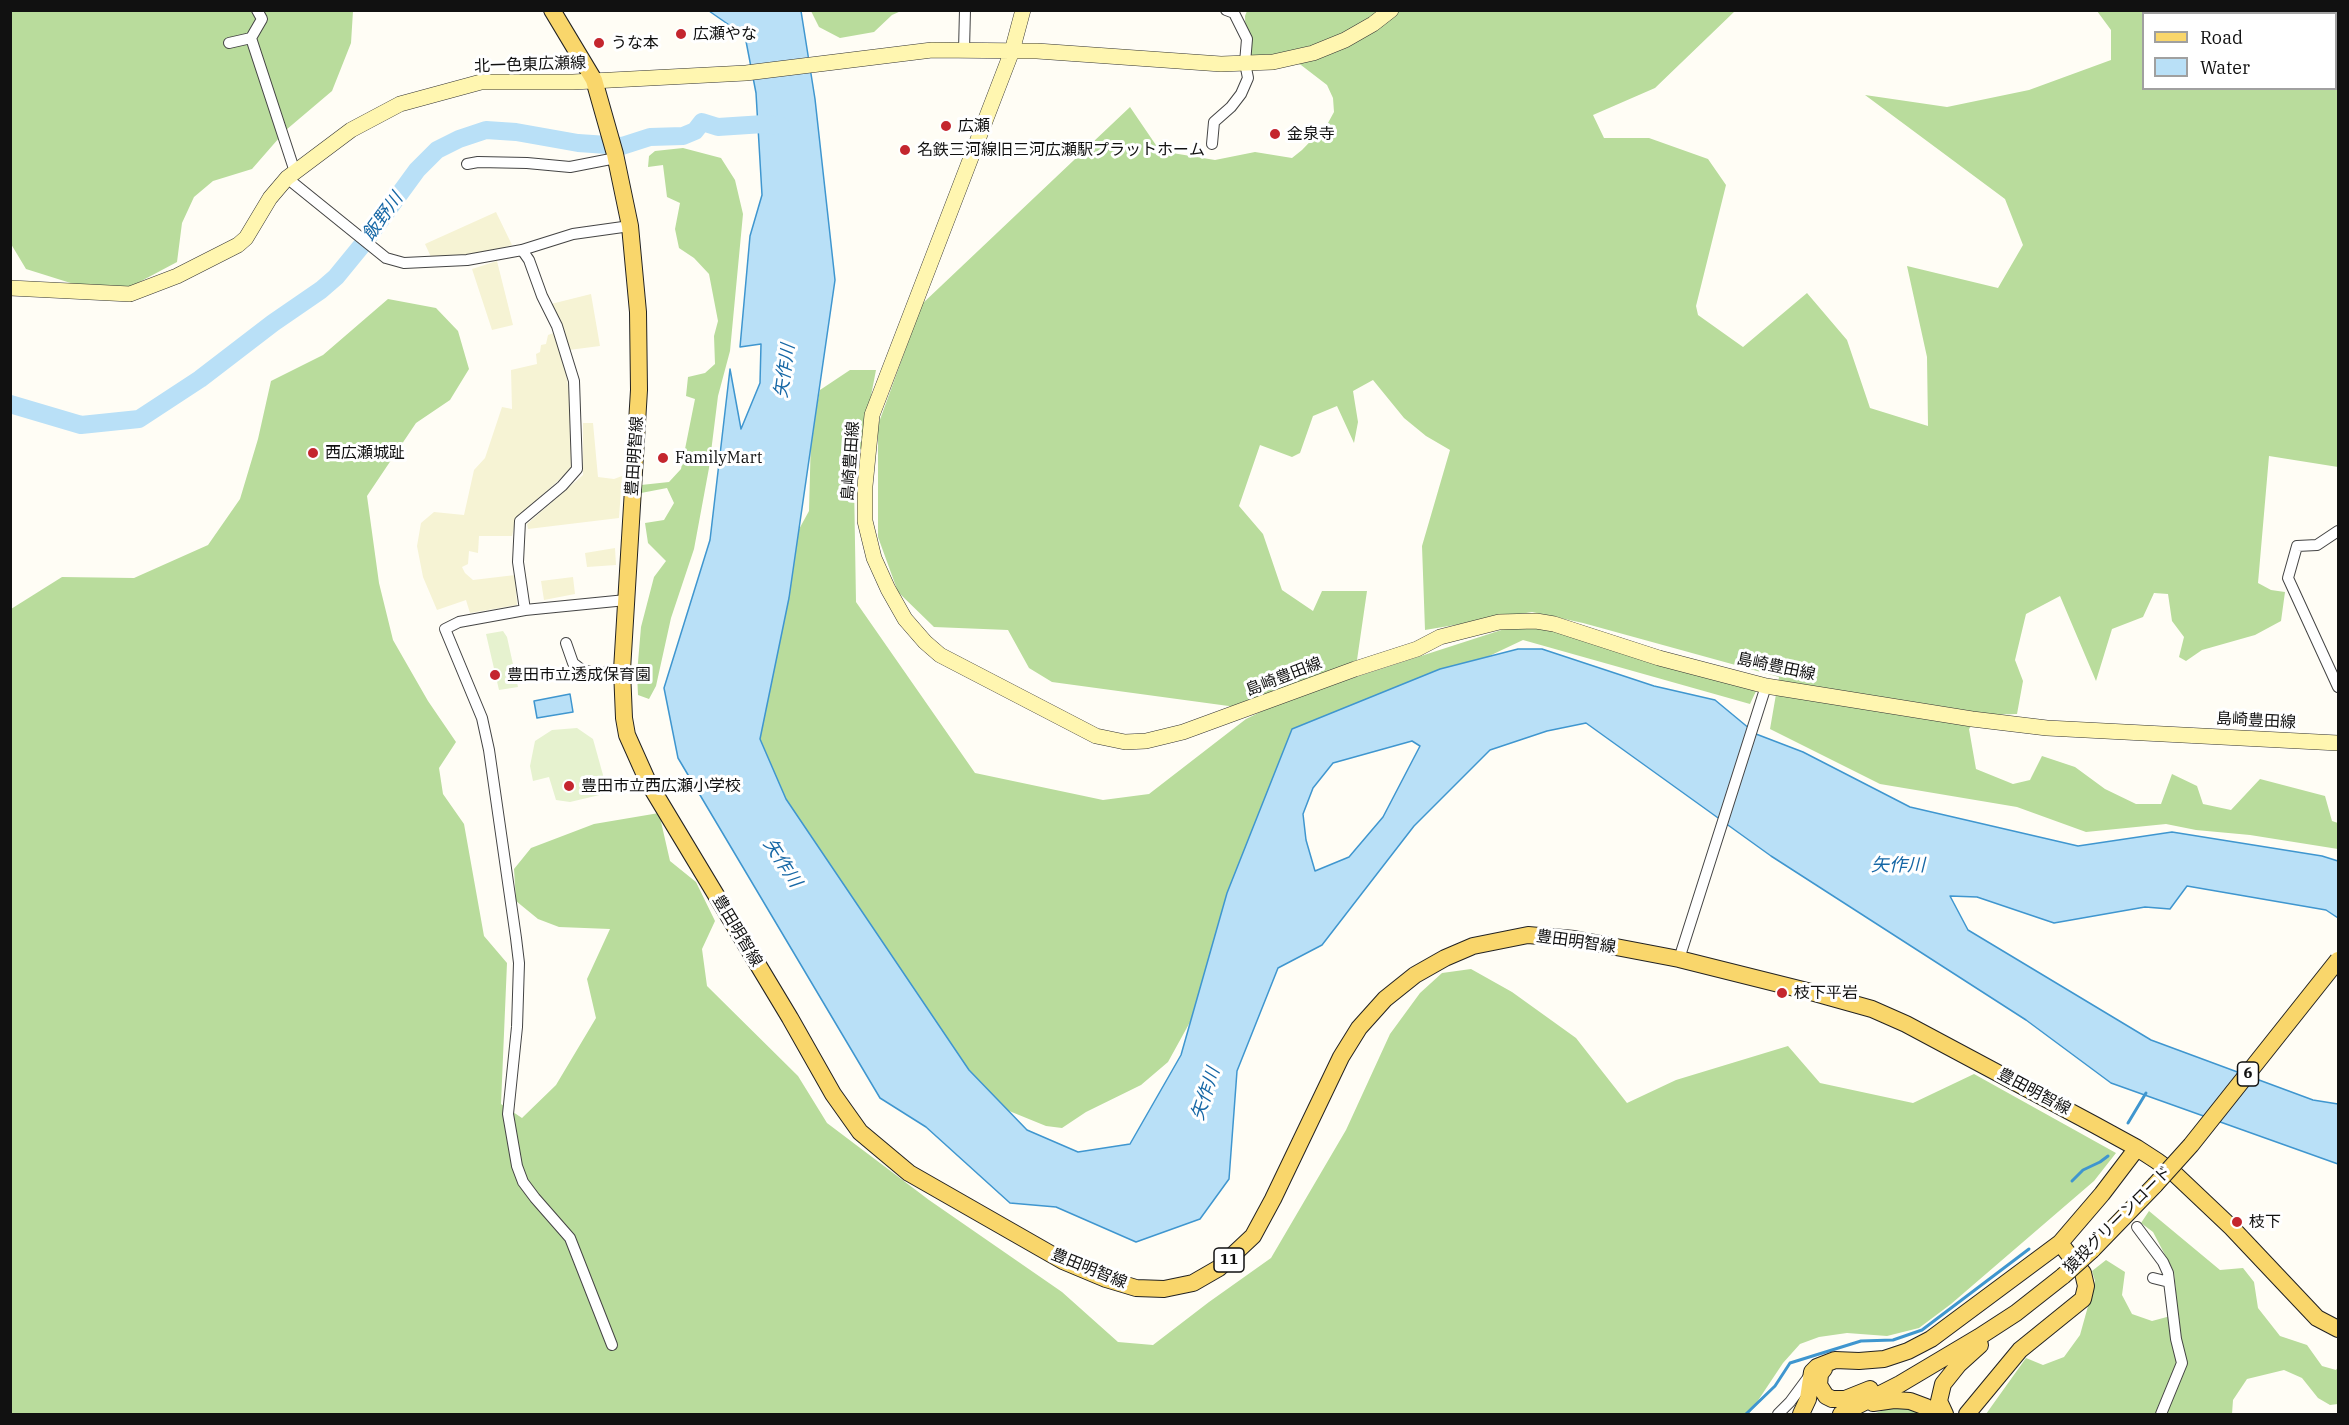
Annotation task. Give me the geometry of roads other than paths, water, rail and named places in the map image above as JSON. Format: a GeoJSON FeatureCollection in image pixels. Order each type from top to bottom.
{"type":"FeatureCollection","features":[{"type":"Feature","properties":{"kind":"main road","name":"豊田明智線"},"geometry":{"type":"LineString","coordinates":[[552,10],[594,80],[615,156],[630,226],[638,312],[639,390],[622,670],[627,735],[648,782],[833,1094],[860,1132],[909,1173],[1063,1261],[1106,1279],[1136,1288],[1164,1289],[1193,1282],[1219,1268],[1253,1236],[1347,1047],[1374,1010],[1415,975],[1444,958],[1473,946],[1528,935],[1574,939],[1679,960],[1872,1009],[1906,1024],[2137,1148],[2176,1175],[2232,1228],[2317,1318],[2338,1329]]}},
{"type":"Feature","properties":{"kind":"main road","name":"島崎豊田線"},"geometry":{"type":"LineString","coordinates":[[1023,10],[1012,51],[872,415],[865,486],[865,522],[874,558],[905,619],[940,655],[1096,736],[1125,742],[1146,741],[1183,732],[1355,669],[1417,649],[1440,638],[1499,622],[1536,621],[1554,624],[1764,692],[2047,728],[2338,743]]}},
{"type":"Feature","properties":{"kind":"main road","name":"北一色東広瀬線"},"geometry":{"type":"LineString","coordinates":[[10,288],[112,295],[130,294],[146,289],[198,266],[246,238],[270,198],[291,175],[351,130],[400,104],[481,82],[573,82],[719,75],[908,52],[964,50],[1221,64],[1273,62],[1312,53],[1374,24],[1391,10]]}},
{"type":"Feature","properties":{"kind":"main road","name":"猿投グリーンロード"},"geometry":{"type":"LineString","coordinates":[[1848,1411],[1900,1384],[1979,1337],[2016,1312],[2092,1251],[2191,1145],[2338,960]]}},
{"type":"Feature","properties":{"kind":"main road"},"geometry":{"type":"LineString","coordinates":[[1801,1414],[1808,1399],[1812,1372],[1823,1363],[1884,1359],[1920,1345],[2060,1243],[2137,1148]]}},
{"type":"Feature","properties":{"kind":"main road"},"geometry":{"type":"LineString","coordinates":[[1967,1414],[2020,1350],[2083,1299],[2086,1286],[2083,1273],[2060,1243]]}},
{"type":"Feature","properties":{"kind":"main road"},"geometry":{"type":"LineString","coordinates":[[1945,1414],[1938,1401],[1943,1384],[1949,1375],[2016,1312]]}},
{"type":"Feature","properties":{"kind":"main road"},"geometry":{"type":"LineString","coordinates":[[1844,1361],[1828,1365],[1820,1374],[1822,1391],[1832,1399],[1845,1399],[1866,1391],[1979,1337]]}},
{"type":"Feature","properties":{"kind":"main road"},"geometry":{"type":"LineString","coordinates":[[1848,1411],[1902,1399],[1919,1403],[1937,1414]]}},
{"type":"Feature","properties":{"kind":"street"},"geometry":{"type":"LineString","coordinates":[[257,10],[262,19],[251,38],[291,175],[350,231],[386,258],[411,263],[467,260],[522,250],[573,234],[630,226]]}},
{"type":"Feature","properties":{"kind":"street"},"geometry":{"type":"LineString","coordinates":[[964,50],[965,10]]}},
{"type":"Feature","properties":{"kind":"street"},"geometry":{"type":"LineString","coordinates":[[1212,144],[1214,122],[1231,107],[1241,94],[1248,78],[1245,63],[1247,39],[1234,14],[1226,10]]}},
{"type":"Feature","properties":{"kind":"street"},"geometry":{"type":"LineString","coordinates":[[229,43],[251,38]]}},
{"type":"Feature","properties":{"kind":"street"},"geometry":{"type":"LineString","coordinates":[[467,164],[478,162],[527,163],[570,167],[615,156]]}},
{"type":"Feature","properties":{"kind":"street"},"geometry":{"type":"LineString","coordinates":[[522,250],[529,260],[542,296],[557,326],[574,381],[577,469],[562,486],[520,522],[518,562],[525,610]]}},
{"type":"Feature","properties":{"kind":"street"},"geometry":{"type":"LineString","coordinates":[[2338,531],[2317,545],[2297,546],[2288,578],[2338,687]]}},
{"type":"Feature","properties":{"kind":"street"},"geometry":{"type":"LineString","coordinates":[[612,1345],[570,1238],[523,1182],[517,1166],[508,1114],[517,1027],[519,963],[516,938],[489,750],[482,718],[445,629],[459,622],[525,610],[626,600]]}},
{"type":"Feature","properties":{"kind":"street"},"geometry":{"type":"LineString","coordinates":[[566,643],[573,663],[582,670],[596,673],[622,670]]}},
{"type":"Feature","properties":{"kind":"street"},"geometry":{"type":"LineString","coordinates":[[1679,960],[1764,692]]}},
{"type":"Feature","properties":{"kind":"street"},"geometry":{"type":"LineString","coordinates":[[2138,1227],[2163,1262],[2169,1282],[2176,1339],[2182,1363],[2161,1414]]}},
{"type":"Feature","properties":{"kind":"street"},"geometry":{"type":"LineString","coordinates":[[2153,1278],[2169,1282]]}},
{"type":"Feature","properties":{"kind":"street"},"geometry":{"type":"LineString","coordinates":[[1778,1414],[1812,1372]]}},
{"type":"Feature","properties":{"kind":"water","name":"矢作川"},"geometry":{"type":"Polygon","coordinates":[[[709,11],[801,11],[815,99],[835,280],[789,598],[760,739],[786,799],[969,1070],[1027,1130],[1078,1152],[1130,1144],[1181,1055],[1227,893],[1292,729],[1440,669],[1518,649],[1542,649],[1654,686],[1715,700],[1756,734],[1803,752],[1910,807],[2078,846],[2172,832],[2322,856],[2338,861],[2338,918],[2326,910],[2187,886],[2170,909],[2145,907],[2054,923],[1977,897],[1950,896],[1968,930],[2151,1040],[2313,1100],[2338,1104],[2338,1164],[2111,1083],[2026,1020],[1771,856],[1586,723],[1547,731],[1490,750],[1414,826],[1322,945],[1278,968],[1237,1071],[1229,1179],[1200,1219],[1136,1242],[1056,1207],[1010,1203],[926,1127],[880,1098],[678,758],[664,688],[710,540],[730,369],[741,429],[760,383],[761,344],[740,347],[750,236],[762,195],[756,93],[745,36],[709,11]],[[1412,741],[1333,763],[1313,788],[1303,814],[1306,840],[1315,871],[1349,857],[1383,817],[1420,746],[1412,741]]]}},
{"type":"Feature","properties":{"kind":"water"},"geometry":{"type":"Polygon","coordinates":[[[570,694],[573,712],[537,718],[534,701],[570,694]]]}},
{"type":"Feature","properties":{"kind":"waterway","name":"飯野川"},"geometry":{"type":"LineString","coordinates":[[10,404],[81,425],[139,419],[200,379],[336,277],[417,170],[437,150],[459,139],[486,130],[516,132],[578,143],[622,146],[650,137],[683,136],[695,131],[702,122],[718,127],[764,124],[781,126]]}},
{"type":"Feature","properties":{"kind":"waterway"},"geometry":{"type":"LineString","coordinates":[[2128,1123],[2146,1093]]}},
{"type":"Feature","properties":{"kind":"waterway"},"geometry":{"type":"LineString","coordinates":[[2072,1181],[2083,1170],[2108,1156]]}},
{"type":"Feature","properties":{"kind":"waterway"},"geometry":{"type":"LineString","coordinates":[[1746,1414],[1775,1386],[1790,1363],[1861,1341],[1893,1340],[1922,1330],[2029,1249]]}},
{"type":"Feature","properties":{"kind":"place","name":"広瀬やな"},"geometry":{"type":"Point","coordinates":[681,34]}},
{"type":"Feature","properties":{"kind":"place","name":"うな本"},"geometry":{"type":"Point","coordinates":[599,43]}},
{"type":"Feature","properties":{"kind":"place","name":"広瀬"},"geometry":{"type":"Point","coordinates":[946,126]}},
{"type":"Feature","properties":{"kind":"place","name":"金泉寺"},"geometry":{"type":"Point","coordinates":[1275,134]}},
{"type":"Feature","properties":{"kind":"place","name":"名鉄三河線旧三河広瀬駅プラットホーム"},"geometry":{"type":"Point","coordinates":[905,150]}},
{"type":"Feature","properties":{"kind":"place","name":"西広瀬城趾"},"geometry":{"type":"Point","coordinates":[313,453]}},
{"type":"Feature","properties":{"kind":"place","name":"FamilyMart"},"geometry":{"type":"Point","coordinates":[663,458]}},
{"type":"Feature","properties":{"kind":"place","name":"豊田市立透成保育園"},"geometry":{"type":"Point","coordinates":[495,675]}},
{"type":"Feature","properties":{"kind":"place","name":"豊田市立西広瀬小学校"},"geometry":{"type":"Point","coordinates":[569,786]}},
{"type":"Feature","properties":{"kind":"place","name":"枝下平岩"},"geometry":{"type":"Point","coordinates":[1782,993]}},
{"type":"Feature","properties":{"kind":"place","name":"枝下"},"geometry":{"type":"Point","coordinates":[2237,1222]}}]}
